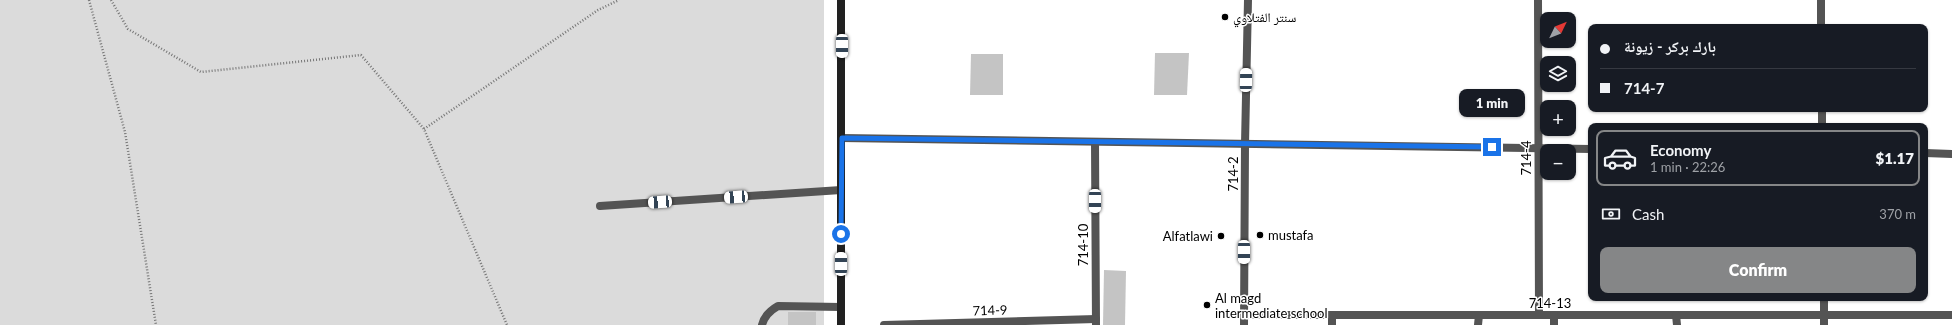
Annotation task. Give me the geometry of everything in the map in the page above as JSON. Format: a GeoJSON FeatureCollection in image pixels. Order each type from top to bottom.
{"type":"FeatureCollection","features":[{"type":"Feature","properties":{"kind":"main road"},"geometry":{"type":"LineString","coordinates":[[841,325],[842,0]]}},
{"type":"Feature","properties":{"kind":"street","name":"714-2"},"geometry":{"type":"LineString","coordinates":[[1244,325],[1245,144],[1248,0]]}},
{"type":"Feature","properties":{"kind":"street","name":"714-4"},"geometry":{"type":"LineString","coordinates":[[1538,0],[1539,315]]}},
{"type":"Feature","properties":{"kind":"street"},"geometry":{"type":"LineString","coordinates":[[1821,0],[1821,24]]}},
{"type":"Feature","properties":{"kind":"street"},"geometry":{"type":"LineString","coordinates":[[1822,112],[1822,123]]}},
{"type":"Feature","properties":{"kind":"street"},"geometry":{"type":"LineString","coordinates":[[842,138],[1588,148]]}},
{"type":"Feature","properties":{"kind":"street","name":"714-10"},"geometry":{"type":"LineString","coordinates":[[1095,142],[1096,322]]}},
{"type":"Feature","properties":{"kind":"street"},"geometry":{"type":"LineString","coordinates":[[1928,153],[1952,154]]}},
{"type":"Feature","properties":{"kind":"street"},"geometry":{"type":"LineString","coordinates":[[600,206],[842,190]]}},
{"type":"Feature","properties":{"kind":"street"},"geometry":{"type":"LineString","coordinates":[[1824,301],[1824,325]]}},
{"type":"Feature","properties":{"kind":"street"},"geometry":{"type":"LineString","coordinates":[[762,325],[763,321],[772,309],[778,306],[841,307]]}},
{"type":"Feature","properties":{"kind":"street","name":"714-13"},"geometry":{"type":"LineString","coordinates":[[1244,315],[1952,316]]}},
{"type":"Feature","properties":{"kind":"street"},"geometry":{"type":"LineString","coordinates":[[1332,315],[1332,325]]}},
{"type":"Feature","properties":{"kind":"street"},"geometry":{"type":"LineString","coordinates":[[1478,325],[1480,315]]}},
{"type":"Feature","properties":{"kind":"street"},"geometry":{"type":"LineString","coordinates":[[1554,315],[1554,325]]}},
{"type":"Feature","properties":{"kind":"street"},"geometry":{"type":"LineString","coordinates":[[1676,315],[1676,325]]}},
{"type":"Feature","properties":{"kind":"street","name":"714-9"},"geometry":{"type":"LineString","coordinates":[[884,325],[1096,322]]}},
{"type":"Feature","properties":{"kind":"path"},"geometry":{"type":"LineString","coordinates":[[89,0],[125,132],[156,325]]}},
{"type":"Feature","properties":{"kind":"path"},"geometry":{"type":"LineString","coordinates":[[111,0],[128,29],[201,72],[361,55],[424,129],[506,325]]}},
{"type":"Feature","properties":{"kind":"path"},"geometry":{"type":"LineString","coordinates":[[424,129],[598,10],[619,0]]}},
{"type":"Feature","properties":{"kind":"shaded area"},"geometry":{"type":"Polygon","coordinates":[[[0,0],[824,0],[824,325],[0,325],[0,0]]]}},
{"type":"Feature","properties":{"kind":"building"},"geometry":{"type":"Polygon","coordinates":[[[1155,53],[1189,53],[1187,95],[1154,95],[1155,53]]]}},
{"type":"Feature","properties":{"kind":"building"},"geometry":{"type":"Polygon","coordinates":[[[971,54],[1003,54],[1003,95],[970,95],[971,54]]]}},
{"type":"Feature","properties":{"kind":"building"},"geometry":{"type":"Polygon","coordinates":[[[1104,270],[1126,271],[1125,325],[1103,325],[1104,270]]]}},
{"type":"Feature","properties":{"kind":"building"},"geometry":{"type":"Polygon","coordinates":[[[788,312],[816,312],[816,325],[788,325],[788,312]]]}},
{"type":"Feature","properties":{"kind":"place","name":"سنتر الفتلاوي"},"geometry":{"type":"Point","coordinates":[1225,17]}},
{"type":"Feature","properties":{"kind":"place","name":"mustafa"},"geometry":{"type":"Point","coordinates":[1260,235]}},
{"type":"Feature","properties":{"kind":"place","name":"Alfatlawi"},"geometry":{"type":"Point","coordinates":[1221,236]}},
{"type":"Feature","properties":{"kind":"place","name":"Al magd intermediate school"},"geometry":{"type":"Point","coordinates":[1207,305]}},
{"type":"Feature","properties":{"kind":"route"},"geometry":{"type":"LineString","coordinates":[[841,234],[842,138],[1492,147]]}}]}
